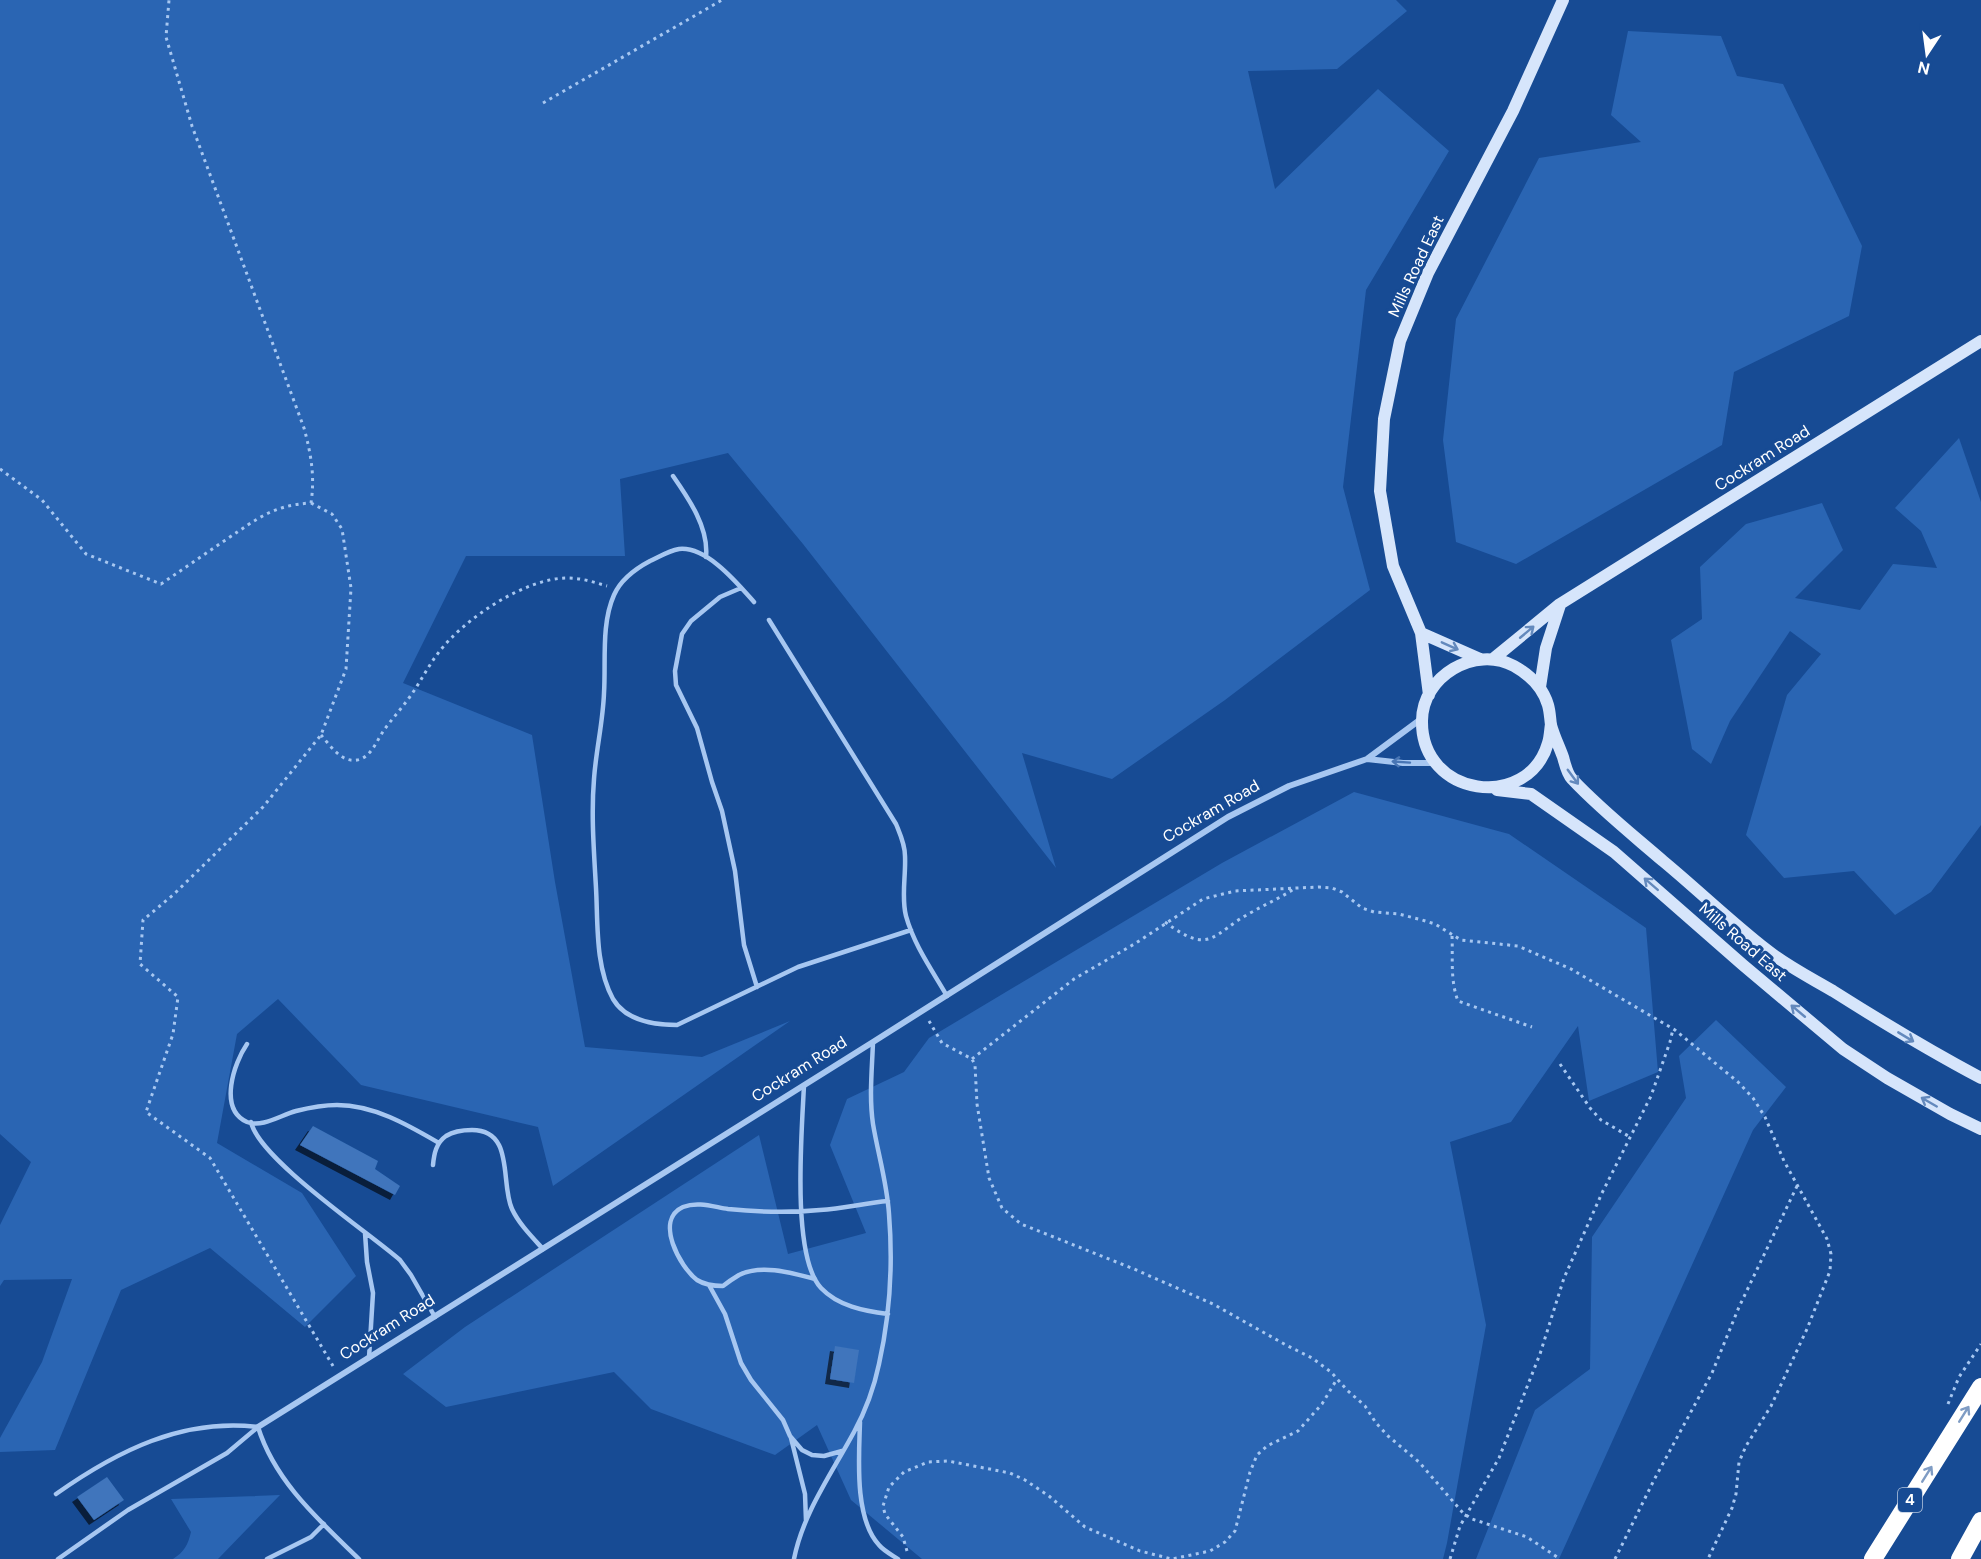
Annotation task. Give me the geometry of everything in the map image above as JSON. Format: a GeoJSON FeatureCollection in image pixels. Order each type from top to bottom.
{"type":"FeatureCollection","features":[{"type":"Feature","properties":{"kind":"highway","name":"4"},"geometry":{"type":"LineString","coordinates":[[1873,1559],[1981,1387]]}},
{"type":"Feature","properties":{"kind":"highway"},"geometry":{"type":"LineString","coordinates":[[1960,1559],[1981,1521]]}},
{"type":"Feature","properties":{"kind":"main road","name":"Mills Road East"},"geometry":{"type":"LineString","coordinates":[[1429,694],[1421,633],[1394,566],[1380,490],[1384,419],[1400,341],[1428,273],[1513,111],[1563,0]]}},
{"type":"Feature","properties":{"kind":"main road","name":"Cockram Road"},"geometry":{"type":"LineString","coordinates":[[1493,659],[1560,604],[1981,341]]}},
{"type":"Feature","properties":{"kind":"main road"},"geometry":{"type":"LineString","coordinates":[[1540,687],[1546,648],[1560,604]]}},
{"type":"Feature","properties":{"kind":"main road"},"geometry":{"type":"LineString","coordinates":[[1421,633],[1480,659]]}},
{"type":"Feature","properties":{"kind":"main road"},"geometry":{"type":"LineString","coordinates":[[1480,659],[1493,659],[1511,664],[1527,674],[1540,687],[1548,705],[1551,724],[1548,744],[1538,762],[1523,777],[1504,786],[1484,788],[1465,785],[1449,776],[1435,764],[1427,750],[1423,734],[1422,718],[1429,694],[1441,677],[1459,665],[1480,659]]}},
{"type":"Feature","properties":{"kind":"main road","name":"Mills Road East"},"geometry":{"type":"LineString","coordinates":[[1551,724],[1569,777],[1769,952],[1906,1037],[1981,1078]]}},
{"type":"Feature","properties":{"kind":"main road","name":"Mills Road East"},"geometry":{"type":"LineString","coordinates":[[1484,788],[1531,794],[1614,852],[1843,1049],[1896,1083],[1981,1129]]}},
{"type":"Feature","properties":{"kind":"street","name":"Cockram Road"},"geometry":{"type":"LineString","coordinates":[[258,1427],[947,996],[1228,817],[1288,786],[1367,759],[1422,718]]}},
{"type":"Feature","properties":{"kind":"street","name":"Cockram Road"},"geometry":{"type":"LineString","coordinates":[[1367,759],[1435,764]]}},
{"type":"Feature","properties":{"kind":"lane"},"geometry":{"type":"LineString","coordinates":[[673,476],[698,518],[707,549],[706,557]]}},
{"type":"Feature","properties":{"kind":"lane"},"geometry":{"type":"LineString","coordinates":[[754,603],[713,561],[681,549],[670,551],[640,566],[627,576],[610,606],[604,694],[594,778],[593,822],[600,949],[605,979],[614,999],[625,1013],[642,1022],[677,1025],[798,967],[911,930]]}},
{"type":"Feature","properties":{"kind":"lane"},"geometry":{"type":"LineString","coordinates":[[741,588],[720,597],[691,621],[682,634],[675,671],[676,685],[697,728],[711,782],[722,811],[735,871],[744,945],[757,987]]}},
{"type":"Feature","properties":{"kind":"lane"},"geometry":{"type":"LineString","coordinates":[[769,620],[896,824],[906,854],[904,892],[906,915],[915,941],[947,996]]}},
{"type":"Feature","properties":{"kind":"lane"},"geometry":{"type":"LineString","coordinates":[[794,1559],[806,1524],[830,1472],[860,1420],[873,1389],[888,1314],[890,1251],[888,1201],[871,1105],[873,1042]]}},
{"type":"Feature","properties":{"kind":"lane"},"geometry":{"type":"LineString","coordinates":[[247,1044],[237,1062],[231,1095],[239,1116],[251,1122],[265,1122],[297,1110],[337,1105],[371,1110],[392,1118],[439,1143]]}},
{"type":"Feature","properties":{"kind":"lane"},"geometry":{"type":"LineString","coordinates":[[804,1085],[801,1223],[806,1257],[819,1287],[832,1298],[855,1308],[888,1314]]}},
{"type":"Feature","properties":{"kind":"lane"},"geometry":{"type":"LineString","coordinates":[[251,1122],[252,1130],[259,1139],[305,1185],[400,1260],[435,1317]]}},
{"type":"Feature","properties":{"kind":"lane"},"geometry":{"type":"LineString","coordinates":[[433,1165],[434,1154],[439,1143],[454,1131],[477,1130],[497,1141],[505,1160],[509,1198],[513,1210],[543,1249]]}},
{"type":"Feature","properties":{"kind":"lane"},"geometry":{"type":"LineString","coordinates":[[815,1279],[788,1272],[751,1271],[738,1275],[723,1286],[709,1285],[695,1278],[680,1260],[671,1241],[670,1223],[674,1213],[684,1207],[698,1204],[751,1211],[820,1210],[888,1201]]}},
{"type":"Feature","properties":{"kind":"lane"},"geometry":{"type":"LineString","coordinates":[[365,1232],[367,1262],[373,1293],[369,1358]]}},
{"type":"Feature","properties":{"kind":"lane"},"geometry":{"type":"LineString","coordinates":[[709,1285],[726,1314],[741,1363],[751,1380],[783,1420],[790,1436],[805,1494],[806,1524]]}},
{"type":"Feature","properties":{"kind":"lane"},"geometry":{"type":"LineString","coordinates":[[860,1420],[860,1497],[871,1532],[879,1545],[898,1559]]}},
{"type":"Feature","properties":{"kind":"lane"},"geometry":{"type":"LineString","coordinates":[[56,1494],[110,1460],[144,1443],[184,1430],[215,1425],[258,1427]]}},
{"type":"Feature","properties":{"kind":"lane"},"geometry":{"type":"LineString","coordinates":[[258,1427],[262,1440],[286,1482],[359,1559]]}},
{"type":"Feature","properties":{"kind":"lane"},"geometry":{"type":"LineString","coordinates":[[58,1559],[136,1505],[227,1453],[258,1427]]}},
{"type":"Feature","properties":{"kind":"lane"},"geometry":{"type":"LineString","coordinates":[[790,1436],[802,1450],[812,1455],[824,1456],[843,1450]]}},
{"type":"Feature","properties":{"kind":"lane"},"geometry":{"type":"LineString","coordinates":[[267,1559],[311,1537],[324,1524]]}},
{"type":"Feature","properties":{"kind":"path"},"geometry":{"type":"LineString","coordinates":[[169,0],[166,37],[192,126],[304,428],[312,457],[311,503]]}},
{"type":"Feature","properties":{"kind":"path"},"geometry":{"type":"LineString","coordinates":[[543,103],[722,0]]}},
{"type":"Feature","properties":{"kind":"path"},"geometry":{"type":"LineString","coordinates":[[0,469],[42,500],[86,554],[161,585],[249,522],[271,511],[296,504],[311,503],[332,514],[342,529],[351,588],[346,669],[321,735],[263,807],[173,895],[143,920],[140,964],[178,997],[173,1034],[146,1112],[210,1158],[340,1377]]}},
{"type":"Feature","properties":{"kind":"path"},"geometry":{"type":"LineString","coordinates":[[321,735],[343,757],[356,760],[364,757],[408,700],[439,651],[477,615],[515,593],[535,584],[568,578],[588,580],[618,589]]}},
{"type":"Feature","properties":{"kind":"path"},"geometry":{"type":"LineString","coordinates":[[1165,922],[1192,939],[1203,940],[1216,937],[1251,912],[1277,900],[1295,888]]}},
{"type":"Feature","properties":{"kind":"path"},"geometry":{"type":"LineString","coordinates":[[972,1059],[1074,979],[1136,943],[1203,899],[1222,893],[1295,888],[1332,888],[1342,892],[1362,908],[1374,912],[1399,914],[1435,924],[1461,940],[1518,946],[1571,969],[1673,1029],[1738,1082],[1753,1098],[1773,1132],[1784,1161],[1827,1239],[1831,1254],[1830,1271],[1807,1329],[1771,1406],[1742,1454],[1732,1508],[1708,1559]]}},
{"type":"Feature","properties":{"kind":"path"},"geometry":{"type":"LineString","coordinates":[[1452,936],[1452,972],[1458,1001],[1532,1027]]}},
{"type":"Feature","properties":{"kind":"path"},"geometry":{"type":"LineString","coordinates":[[923,1011],[942,1043],[972,1059],[975,1065],[977,1104],[989,1178],[1002,1208],[1010,1216],[1021,1224],[1134,1269],[1213,1304],[1312,1358],[1365,1406],[1376,1424],[1419,1462],[1466,1515],[1527,1537],[1560,1559]]}},
{"type":"Feature","properties":{"kind":"path"},"geometry":{"type":"LineString","coordinates":[[1450,1559],[1460,1526],[1499,1458],[1540,1354],[1564,1278],[1602,1193],[1651,1096],[1673,1029]]}},
{"type":"Feature","properties":{"kind":"path"},"geometry":{"type":"LineString","coordinates":[[1560,1064],[1584,1100],[1601,1120],[1630,1137]]}},
{"type":"Feature","properties":{"kind":"path"},"geometry":{"type":"LineString","coordinates":[[1615,1559],[1654,1480],[1712,1373],[1739,1307],[1798,1184]]}},
{"type":"Feature","properties":{"kind":"path"},"geometry":{"type":"LineString","coordinates":[[909,1559],[903,1537],[885,1514],[883,1506],[885,1496],[904,1472],[928,1462],[948,1461],[1017,1477],[1049,1496],[1086,1527],[1140,1551],[1172,1559],[1210,1551],[1225,1542],[1236,1531],[1250,1472],[1257,1455],[1268,1446],[1298,1431],[1322,1404],[1337,1379]]}},
{"type":"Feature","properties":{"kind":"shaded area"},"geometry":{"type":"Polygon","coordinates":[[[0,0],[1396,0],[1407,11],[1337,69],[1248,71],[1275,189],[1378,89],[1449,151],[1366,290],[1343,487],[1370,590],[1225,700],[1112,779],[1022,753],[1056,868],[803,544],[728,453],[620,479],[625,556],[466,556],[403,683],[532,735],[555,882],[585,1047],[702,1057],[790,1021],[553,1186],[538,1127],[361,1085],[278,999],[237,1034],[217,1143],[302,1193],[356,1276],[305,1327],[210,1248],[121,1290],[55,1450],[0,1452],[0,1438],[42,1362],[72,1279],[4,1280],[0,1286],[0,1225],[31,1162],[0,1134],[0,0]]]}},
{"type":"Feature","properties":{"kind":"shaded area"},"geometry":{"type":"Polygon","coordinates":[[[1628,31],[1721,36],[1737,76],[1783,84],[1862,246],[1849,316],[1734,372],[1722,445],[1516,564],[1456,542],[1443,440],[1456,319],[1539,158],[1641,142],[1611,115],[1628,31]]]}},
{"type":"Feature","properties":{"kind":"shaded area"},"geometry":{"type":"Polygon","coordinates":[[[1959,438],[1981,502],[1981,825],[1931,892],[1895,915],[1854,871],[1784,878],[1746,835],[1787,695],[1821,654],[1790,631],[1730,721],[1711,764],[1692,749],[1671,640],[1702,619],[1700,567],[1746,524],[1822,503],[1843,550],[1795,598],[1860,610],[1893,564],[1937,568],[1921,531],[1895,508],[1959,438]]]}},
{"type":"Feature","properties":{"kind":"shaded area"},"geometry":{"type":"Polygon","coordinates":[[[1354,792],[1509,834],[1646,928],[1658,1072],[1589,1101],[1578,1026],[1511,1122],[1450,1142],[1486,1325],[1443,1559],[922,1559],[851,1500],[817,1425],[775,1455],[651,1409],[614,1372],[446,1407],[403,1374],[465,1327],[759,1135],[788,1254],[866,1233],[830,1145],[847,1099],[904,1072],[929,1038],[1222,863],[1354,792]]]}},
{"type":"Feature","properties":{"kind":"shaded area"},"geometry":{"type":"Polygon","coordinates":[[[1716,1020],[1786,1087],[1753,1130],[1559,1559],[1476,1559],[1535,1410],[1590,1369],[1592,1237],[1686,1098],[1679,1056],[1716,1020]]]}},
{"type":"Feature","properties":{"kind":"shaded area"},"geometry":{"type":"Polygon","coordinates":[[[280,1495],[218,1559],[173,1559],[185,1548],[191,1532],[171,1499],[280,1495]]]}},
{"type":"Feature","properties":{"kind":"building"},"geometry":{"type":"Polygon","coordinates":[[[313,1126],[378,1161],[375,1169],[400,1186],[395,1195],[300,1145],[313,1126]]]}},
{"type":"Feature","properties":{"kind":"building"},"geometry":{"type":"Polygon","coordinates":[[[835,1346],[859,1350],[854,1383],[830,1379],[835,1346]]]}},
{"type":"Feature","properties":{"kind":"building"},"geometry":{"type":"Polygon","coordinates":[[[107,1477],[124,1500],[94,1520],[77,1497],[107,1477]]]}}]}
